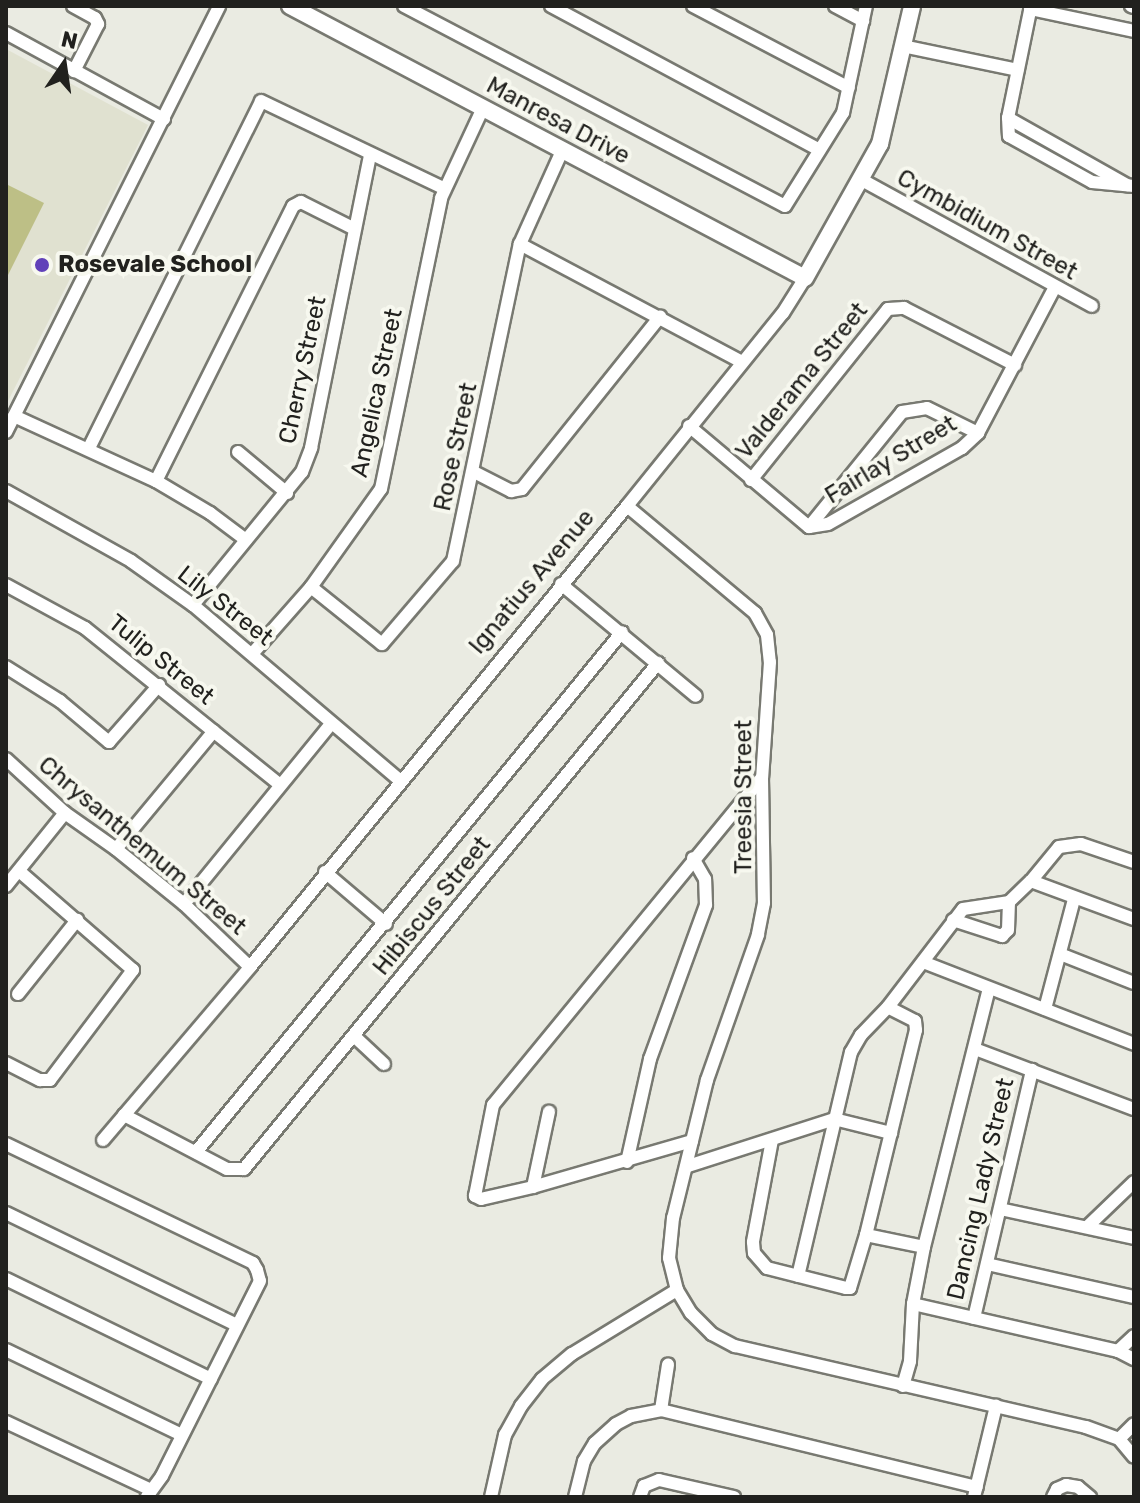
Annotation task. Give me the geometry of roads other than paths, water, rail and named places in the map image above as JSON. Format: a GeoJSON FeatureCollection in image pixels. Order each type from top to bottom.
{"type":"FeatureCollection","features":[{"type":"Feature","properties":{"kind":"street"},"geometry":{"type":"LineString","coordinates":[[73,6],[95,18],[98,24],[74,71]]}},
{"type":"Feature","properties":{"kind":"street"},"geometry":{"type":"LineString","coordinates":[[6,432],[219,6]]}},
{"type":"Feature","properties":{"kind":"street","name":"Manresa Drive"},"geometry":{"type":"LineString","coordinates":[[290,6],[805,278]]}},
{"type":"Feature","properties":{"kind":"street"},"geometry":{"type":"LineString","coordinates":[[404,6],[781,205],[789,203],[819,150],[837,126],[849,88],[866,6]]}},
{"type":"Feature","properties":{"kind":"street"},"geometry":{"type":"LineString","coordinates":[[427,18],[434,6]]}},
{"type":"Feature","properties":{"kind":"street"},"geometry":{"type":"LineString","coordinates":[[551,6],[819,150]]}},
{"type":"Feature","properties":{"kind":"street"},"geometry":{"type":"LineString","coordinates":[[693,6],[849,88]]}},
{"type":"Feature","properties":{"kind":"street"},"geometry":{"type":"LineString","coordinates":[[835,6],[863,21]]}},
{"type":"Feature","properties":{"kind":"street","name":"Ignatius Avenue"},"geometry":{"type":"LineString","coordinates":[[103,1140],[250,967],[399,780],[783,313],[862,180],[886,126],[912,6]]}},
{"type":"Feature","properties":{"kind":"street"},"geometry":{"type":"LineString","coordinates":[[1132,186],[1092,182],[1014,140],[1007,131],[1031,7],[1134,31]]}},
{"type":"Feature","properties":{"kind":"street"},"geometry":{"type":"LineString","coordinates":[[7,34],[164,119]]}},
{"type":"Feature","properties":{"kind":"street"},"geometry":{"type":"LineString","coordinates":[[903,46],[1018,70]]}},
{"type":"Feature","properties":{"kind":"street"},"geometry":{"type":"LineString","coordinates":[[89,448],[261,101],[370,156],[443,188]]}},
{"type":"Feature","properties":{"kind":"street","name":"Angelica Street"},"geometry":{"type":"LineString","coordinates":[[252,654],[311,587],[381,489],[443,188],[483,108]]}},
{"type":"Feature","properties":{"kind":"street","name":"Rose Street"},"geometry":{"type":"LineString","coordinates":[[311,587],[382,644],[453,561],[520,244],[562,151]]}},
{"type":"Feature","properties":{"kind":"street","name":"Cherry Street"},"geometry":{"type":"LineString","coordinates":[[193,605],[302,472],[311,448],[370,156]]}},
{"type":"Feature","properties":{"kind":"street","name":"Cymbidium Street"},"geometry":{"type":"LineString","coordinates":[[862,180],[1054,289],[1092,306]]}},
{"type":"Feature","properties":{"kind":"street"},"geometry":{"type":"LineString","coordinates":[[156,481],[296,202],[355,229]]}},
{"type":"Feature","properties":{"kind":"street"},"geometry":{"type":"LineString","coordinates":[[520,244],[742,362]]}},
{"type":"Feature","properties":{"kind":"street","name":"Fairlay Street"},"geometry":{"type":"LineString","coordinates":[[809,527],[828,524],[962,448],[978,433],[1054,289]]}},
{"type":"Feature","properties":{"kind":"street","name":"Valderama Street"},"geometry":{"type":"LineString","coordinates":[[751,480],[888,309],[904,308],[1015,365]]}},
{"type":"Feature","properties":{"kind":"street"},"geometry":{"type":"LineString","coordinates":[[474,472],[504,488],[516,492],[522,489],[660,317]]}},
{"type":"Feature","properties":{"kind":"street"},"geometry":{"type":"LineString","coordinates":[[689,426],[809,527],[902,412],[927,408],[978,433]]}},
{"type":"Feature","properties":{"kind":"street"},"geometry":{"type":"LineString","coordinates":[[14,416],[156,481],[210,513],[246,540]]}},
{"type":"Feature","properties":{"kind":"street"},"geometry":{"type":"LineString","coordinates":[[238,452],[287,493]]}},
{"type":"Feature","properties":{"kind":"street","name":"Lily Street"},"geometry":{"type":"LineString","coordinates":[[6,491],[131,561],[193,605],[399,780]]}},
{"type":"Feature","properties":{"kind":"street","name":"Treesia Street"},"geometry":{"type":"LineString","coordinates":[[627,506],[746,604],[767,635],[770,662],[762,778],[764,903],[758,935],[707,1080],[669,1238],[669,1258],[677,1290]]}},
{"type":"Feature","properties":{"kind":"street"},"geometry":{"type":"LineString","coordinates":[[453,561],[465,570]]}},
{"type":"Feature","properties":{"kind":"street"},"geometry":{"type":"LineString","coordinates":[[561,584],[696,696]]}},
{"type":"Feature","properties":{"kind":"street","name":"Tulip Street"},"geometry":{"type":"LineString","coordinates":[[6,585],[73,620],[159,685],[280,785]]}},
{"type":"Feature","properties":{"kind":"street"},"geometry":{"type":"LineString","coordinates":[[124,1115],[196,1152],[386,924],[622,632]]}},
{"type":"Feature","properties":{"kind":"street","name":"Hibiscus Street"},"geometry":{"type":"LineString","coordinates":[[196,1152],[236,1170],[244,1169],[658,663]]}},
{"type":"Feature","properties":{"kind":"street"},"geometry":{"type":"LineString","coordinates":[[6,667],[60,701],[109,742],[159,685]]}},
{"type":"Feature","properties":{"kind":"street"},"geometry":{"type":"LineString","coordinates":[[184,904],[331,724]]}},
{"type":"Feature","properties":{"kind":"street"},"geometry":{"type":"LineString","coordinates":[[116,849],[214,731]]}},
{"type":"Feature","properties":{"kind":"street","name":"Chrysanthemum Street"},"geometry":{"type":"LineString","coordinates":[[6,759],[65,813],[184,904],[250,967]]}},
{"type":"Feature","properties":{"kind":"street"},"geometry":{"type":"LineString","coordinates":[[692,1141],[533,1187],[481,1199],[475,1196],[493,1105],[693,858],[762,778]]}},
{"type":"Feature","properties":{"kind":"street"},"geometry":{"type":"LineString","coordinates":[[6,886],[65,813]]}},
{"type":"Feature","properties":{"kind":"street"},"geometry":{"type":"LineString","coordinates":[[798,1276],[854,1044],[888,1007],[953,920],[967,906],[1009,902],[1059,847],[1068,843],[1134,862]]}},
{"type":"Feature","properties":{"kind":"street"},"geometry":{"type":"LineString","coordinates":[[627,1162],[650,1059],[706,905],[705,879],[693,858]]}},
{"type":"Feature","properties":{"kind":"street"},"geometry":{"type":"LineString","coordinates":[[6,1063],[40,1080],[50,1080],[133,970],[19,871]]}},
{"type":"Feature","properties":{"kind":"street"},"geometry":{"type":"LineString","coordinates":[[325,872],[386,924]]}},
{"type":"Feature","properties":{"kind":"street"},"geometry":{"type":"LineString","coordinates":[[1031,881],[1134,919]]}},
{"type":"Feature","properties":{"kind":"street"},"geometry":{"type":"LineString","coordinates":[[1045,1009],[1074,899]]}},
{"type":"Feature","properties":{"kind":"street"},"geometry":{"type":"LineString","coordinates":[[953,920],[1002,936],[1008,930],[1009,902]]}},
{"type":"Feature","properties":{"kind":"street"},"geometry":{"type":"LineString","coordinates":[[18,994],[77,920]]}},
{"type":"Feature","properties":{"kind":"street"},"geometry":{"type":"LineString","coordinates":[[1060,954],[1134,983]]}},
{"type":"Feature","properties":{"kind":"street"},"geometry":{"type":"LineString","coordinates":[[923,962],[1134,1044]]}},
{"type":"Feature","properties":{"kind":"street"},"geometry":{"type":"LineString","coordinates":[[903,1386],[910,1361],[913,1304],[924,1247],[989,989]]}},
{"type":"Feature","properties":{"kind":"street"},"geometry":{"type":"LineString","coordinates":[[772,1140],[753,1242],[754,1253],[767,1268],[850,1288],[866,1235],[917,1025],[888,1007]]}},
{"type":"Feature","properties":{"kind":"street"},"geometry":{"type":"LineString","coordinates":[[354,1036],[384,1064]]}},
{"type":"Feature","properties":{"kind":"street"},"geometry":{"type":"LineString","coordinates":[[975,1049],[1134,1109]]}},
{"type":"Feature","properties":{"kind":"street","name":"Dancing Lady Street"},"geometry":{"type":"LineString","coordinates":[[974,1318],[1032,1070]]}},
{"type":"Feature","properties":{"kind":"street"},"geometry":{"type":"LineString","coordinates":[[533,1187],[549,1112]]}},
{"type":"Feature","properties":{"kind":"street"},"geometry":{"type":"LineString","coordinates":[[688,1166],[834,1119],[891,1133]]}},
{"type":"Feature","properties":{"kind":"street"},"geometry":{"type":"LineString","coordinates":[[6,1145],[253,1263],[260,1281],[149,1494],[6,1422]]}},
{"type":"Feature","properties":{"kind":"street"},"geometry":{"type":"LineString","coordinates":[[1087,1227],[1134,1182]]}},
{"type":"Feature","properties":{"kind":"street"},"geometry":{"type":"LineString","coordinates":[[1000,1209],[1134,1238]]}},
{"type":"Feature","properties":{"kind":"street"},"geometry":{"type":"LineString","coordinates":[[6,1213],[237,1325]]}},
{"type":"Feature","properties":{"kind":"street"},"geometry":{"type":"LineString","coordinates":[[866,1235],[924,1247]]}},
{"type":"Feature","properties":{"kind":"street"},"geometry":{"type":"LineString","coordinates":[[987,1264],[1134,1297]]}},
{"type":"Feature","properties":{"kind":"street"},"geometry":{"type":"LineString","coordinates":[[6,1279],[211,1379]]}},
{"type":"Feature","properties":{"kind":"street"},"geometry":{"type":"LineString","coordinates":[[491,1497],[505,1435],[542,1379],[572,1354],[677,1290],[691,1313],[712,1334],[735,1346],[1086,1427],[1119,1439],[1134,1457]]}},
{"type":"Feature","properties":{"kind":"street"},"geometry":{"type":"LineString","coordinates":[[913,1304],[1118,1351],[1134,1359]]}},
{"type":"Feature","properties":{"kind":"street"},"geometry":{"type":"LineString","coordinates":[[1118,1351],[1134,1336]]}},
{"type":"Feature","properties":{"kind":"street"},"geometry":{"type":"LineString","coordinates":[[6,1350],[182,1435]]}},
{"type":"Feature","properties":{"kind":"street"},"geometry":{"type":"LineString","coordinates":[[661,1410],[668,1365]]}},
{"type":"Feature","properties":{"kind":"street"},"geometry":{"type":"LineString","coordinates":[[575,1497],[584,1461],[595,1443],[616,1424],[631,1416],[661,1410],[976,1492],[996,1406]]}},
{"type":"Feature","properties":{"kind":"street"},"geometry":{"type":"LineString","coordinates":[[1119,1439],[1134,1424]]}},
{"type":"Feature","properties":{"kind":"street"},"geometry":{"type":"LineString","coordinates":[[640,1497],[644,1486],[659,1480],[734,1497]]}},
{"type":"Feature","properties":{"kind":"street"},"geometry":{"type":"LineString","coordinates":[[1053,1497],[1057,1489],[1066,1485],[1078,1487],[1090,1497]]}},
{"type":"Feature","properties":{"kind":"place","name":"Rosevale School"},"geometry":{"type":"Point","coordinates":[42,265]}}]}
